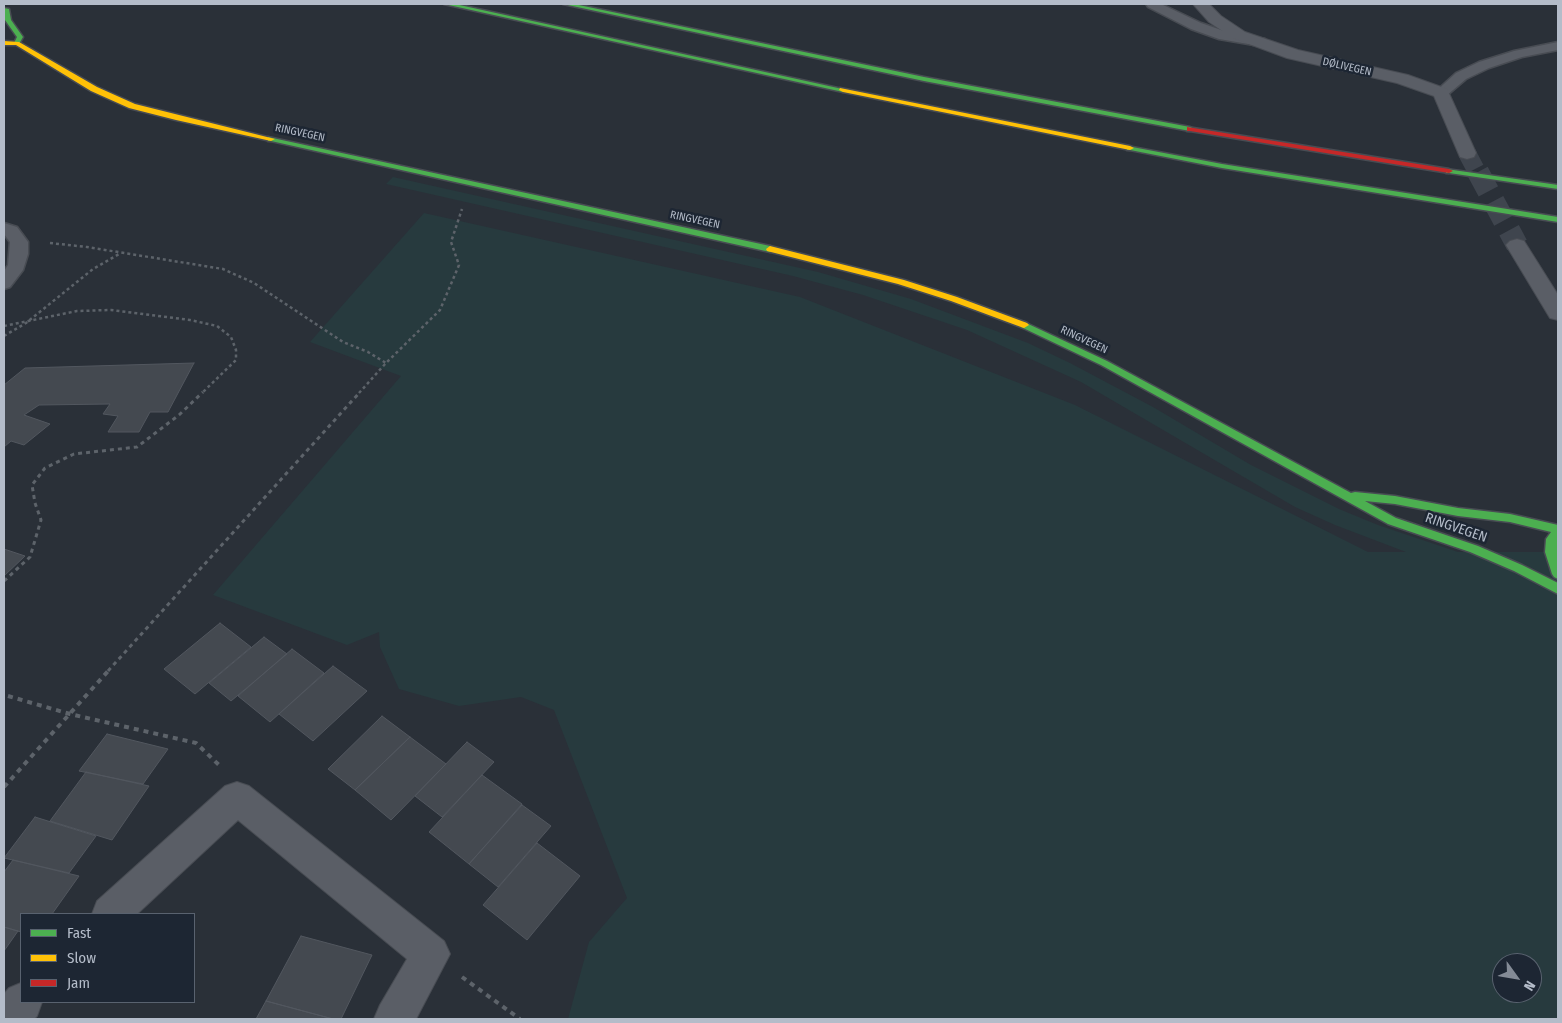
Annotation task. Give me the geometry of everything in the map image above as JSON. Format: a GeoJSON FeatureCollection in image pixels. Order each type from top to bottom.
{"type":"FeatureCollection","features":[{"type":"Feature","properties":{"kind":"main road"},"geometry":{"type":"LineString","coordinates":[[448,4],[904,103],[1222,166],[1558,220]]}},
{"type":"Feature","properties":{"kind":"main road"},"geometry":{"type":"LineString","coordinates":[[566,4],[924,79],[1210,133],[1558,187]]}},
{"type":"Feature","properties":{"kind":"main road"},"geometry":{"type":"LineString","coordinates":[[4,43],[17,43],[20,36],[8,20],[7,8]]}},
{"type":"Feature","properties":{"kind":"main road","name":"RINGVEGEN"},"geometry":{"type":"LineString","coordinates":[[17,43],[94,89],[132,106],[176,118],[797,255],[901,282],[954,299],[1023,325],[1104,363],[1392,521],[1474,549],[1558,588]]}},
{"type":"Feature","properties":{"kind":"main road","name":"RINGVEGEN"},"geometry":{"type":"LineString","coordinates":[[1344,494],[1395,500],[1458,512],[1510,518],[1558,529]]}},
{"type":"Feature","properties":{"kind":"main road"},"geometry":{"type":"LineString","coordinates":[[1558,529],[1552,539],[1550,552],[1558,574]]}},
{"type":"Feature","properties":{"kind":"street","name":"DØLIVEGEN"},"geometry":{"type":"LineString","coordinates":[[1201,4],[1215,19],[1239,35],[1293,54],[1402,79],[1441,94]]}},
{"type":"Feature","properties":{"kind":"street"},"geometry":{"type":"LineString","coordinates":[[1441,94],[1467,153]]}},
{"type":"Feature","properties":{"kind":"street"},"geometry":{"type":"LineString","coordinates":[[1517,245],[1558,314]]}},
{"type":"Feature","properties":{"kind":"street"},"geometry":{"type":"LineString","coordinates":[[111,913],[237,798],[432,954],[394,1019]]}},
{"type":"Feature","properties":{"kind":"street"},"geometry":{"type":"LineString","coordinates":[[6,1019],[22,1003]]}},
{"type":"Feature","properties":{"kind":"lane"},"geometry":{"type":"LineString","coordinates":[[1152,4],[1196,26],[1224,36],[1260,42]]}},
{"type":"Feature","properties":{"kind":"lane"},"geometry":{"type":"LineString","coordinates":[[1441,94],[1461,76],[1484,65],[1519,54],[1558,46]]}},
{"type":"Feature","properties":{"kind":"lane"},"geometry":{"type":"LineString","coordinates":[[4,228],[11,231],[19,242],[20,254],[17,266],[4,283]]}},
{"type":"Feature","properties":{"kind":"path"},"geometry":{"type":"LineString","coordinates":[[4,786],[386,363],[440,310],[459,265],[451,242],[464,206]]}},
{"type":"Feature","properties":{"kind":"path"},"geometry":{"type":"LineString","coordinates":[[19,242],[87,247],[223,269],[254,283],[343,342],[368,352],[386,363]]}},
{"type":"Feature","properties":{"kind":"path"},"geometry":{"type":"LineString","coordinates":[[4,336],[26,323],[93,269],[120,253]]}},
{"type":"Feature","properties":{"kind":"path"},"geometry":{"type":"LineString","coordinates":[[4,326],[77,311],[111,310],[190,320],[217,326],[231,338],[236,350],[236,360],[179,415],[138,447],[74,454],[46,468],[32,485],[35,503],[41,520],[30,557],[4,581]]}},
{"type":"Feature","properties":{"kind":"path"},"geometry":{"type":"LineString","coordinates":[[8,696],[70,714],[196,743],[222,768],[237,798]]}},
{"type":"Feature","properties":{"kind":"path"},"geometry":{"type":"LineString","coordinates":[[432,954],[520,1019]]}},
{"type":"Feature","properties":{"kind":"green space"},"geometry":{"type":"Polygon","coordinates":[[[393,177],[818,272],[911,299],[1028,343],[1070,363],[1153,407],[1251,465],[1339,509],[1378,525],[1458,552],[1558,552],[1558,1019],[568,1019],[589,942],[627,898],[554,710],[521,697],[459,706],[399,689],[380,647],[379,632],[347,645],[213,595],[401,376],[310,342],[424,213],[800,297],[1075,405],[1368,552],[1406,552],[1335,525],[1295,507],[1081,382],[967,330],[863,295],[793,276],[386,184],[393,177]]]}},
{"type":"Feature","properties":{"kind":"building"},"geometry":{"type":"Polygon","coordinates":[[[194,363],[168,412],[150,412],[139,432],[108,432],[118,416],[103,414],[110,404],[39,405],[24,415],[50,424],[24,445],[11,441],[4,447],[4,385],[25,368],[194,363]]]}},
{"type":"Feature","properties":{"kind":"building"},"geometry":{"type":"Polygon","coordinates":[[[4,549],[25,556],[4,576],[4,549]]]}},
{"type":"Feature","properties":{"kind":"building"},"geometry":{"type":"Polygon","coordinates":[[[220,623],[251,647],[195,694],[164,669],[220,623]]]}},
{"type":"Feature","properties":{"kind":"building"},"geometry":{"type":"Polygon","coordinates":[[[264,637],[287,654],[231,701],[209,683],[264,637]]]}},
{"type":"Feature","properties":{"kind":"building"},"geometry":{"type":"Polygon","coordinates":[[[292,649],[324,673],[270,722],[238,696],[292,649]]]}},
{"type":"Feature","properties":{"kind":"building"},"geometry":{"type":"Polygon","coordinates":[[[333,666],[367,691],[313,741],[279,714],[333,666]]]}},
{"type":"Feature","properties":{"kind":"building"},"geometry":{"type":"Polygon","coordinates":[[[382,716],[410,737],[355,790],[328,769],[382,716]]]}},
{"type":"Feature","properties":{"kind":"building"},"geometry":{"type":"Polygon","coordinates":[[[107,734],[168,749],[143,784],[79,771],[107,734]]]}},
{"type":"Feature","properties":{"kind":"building"},"geometry":{"type":"Polygon","coordinates":[[[410,737],[446,764],[391,820],[355,790],[410,737]]]}},
{"type":"Feature","properties":{"kind":"building"},"geometry":{"type":"Polygon","coordinates":[[[467,742],[494,762],[442,817],[415,796],[467,742]]]}},
{"type":"Feature","properties":{"kind":"building"},"geometry":{"type":"Polygon","coordinates":[[[86,772],[149,786],[112,840],[50,821],[86,772]]]}},
{"type":"Feature","properties":{"kind":"building"},"geometry":{"type":"Polygon","coordinates":[[[482,775],[522,804],[469,864],[429,832],[482,775]]]}},
{"type":"Feature","properties":{"kind":"building"},"geometry":{"type":"Polygon","coordinates":[[[522,805],[551,826],[498,887],[469,864],[522,805]]]}},
{"type":"Feature","properties":{"kind":"building"},"geometry":{"type":"Polygon","coordinates":[[[35,817],[96,836],[69,873],[4,858],[35,817]]]}},
{"type":"Feature","properties":{"kind":"building"},"geometry":{"type":"Polygon","coordinates":[[[537,843],[580,876],[527,940],[483,905],[537,843]]]}},
{"type":"Feature","properties":{"kind":"building"},"geometry":{"type":"Polygon","coordinates":[[[13,860],[79,876],[53,913],[20,913],[20,932],[4,927],[4,872],[13,860]]]}},
{"type":"Feature","properties":{"kind":"building"},"geometry":{"type":"Polygon","coordinates":[[[4,927],[18,931],[4,951],[4,927]]]}},
{"type":"Feature","properties":{"kind":"building"},"geometry":{"type":"Polygon","coordinates":[[[301,936],[372,955],[341,1019],[333,1019],[266,1001],[301,936]]]}},
{"type":"Feature","properties":{"kind":"building"},"geometry":{"type":"Polygon","coordinates":[[[266,1001],[333,1019],[256,1019],[266,1001]]]}},
{"type":"Feature","properties":{"kind":"tunnel"},"geometry":{"type":"LineString","coordinates":[[1467,153],[1478,174]]}},
{"type":"Feature","properties":{"kind":"tunnel"},"geometry":{"type":"LineString","coordinates":[[1478,172],[1517,245]]}},
{"type":"Feature","properties":{"kind":"traffic: fast"},"geometry":{"type":"LineString","coordinates":[[447,4],[843,90]]}},
{"type":"Feature","properties":{"kind":"traffic: fast"},"geometry":{"type":"LineString","coordinates":[[566,4],[924,79],[1190,129]]}},
{"type":"Feature","properties":{"kind":"traffic: fast"},"geometry":{"type":"LineString","coordinates":[[6,9],[8,20],[20,37],[17,43]]}},
{"type":"Feature","properties":{"kind":"traffic: fast"},"geometry":{"type":"LineString","coordinates":[[271,139],[770,249]]}},
{"type":"Feature","properties":{"kind":"traffic: fast"},"geometry":{"type":"LineString","coordinates":[[1130,148],[1222,166],[1558,220]]}},
{"type":"Feature","properties":{"kind":"traffic: fast"},"geometry":{"type":"LineString","coordinates":[[1449,171],[1558,187]]}},
{"type":"Feature","properties":{"kind":"traffic: fast"},"geometry":{"type":"LineString","coordinates":[[1024,325],[1104,363],[1392,521],[1474,549],[1518,568],[1558,589]]}},
{"type":"Feature","properties":{"kind":"traffic: fast"},"geometry":{"type":"LineString","coordinates":[[1355,496],[1395,500],[1458,512],[1510,518],[1558,529]]}},
{"type":"Feature","properties":{"kind":"traffic: fast"},"geometry":{"type":"LineString","coordinates":[[1558,530],[1552,539],[1551,552],[1558,574]]}},
{"type":"Feature","properties":{"kind":"traffic: slow"},"geometry":{"type":"LineString","coordinates":[[4,43],[17,43],[94,89],[132,106],[176,118],[271,139]]}},
{"type":"Feature","properties":{"kind":"traffic: slow"},"geometry":{"type":"LineString","coordinates":[[843,90],[1130,148]]}},
{"type":"Feature","properties":{"kind":"traffic: slow"},"geometry":{"type":"LineString","coordinates":[[770,249],[901,282],[1024,325]]}},
{"type":"Feature","properties":{"kind":"traffic: jam"},"geometry":{"type":"LineString","coordinates":[[1190,129],[1449,171]]}}]}
